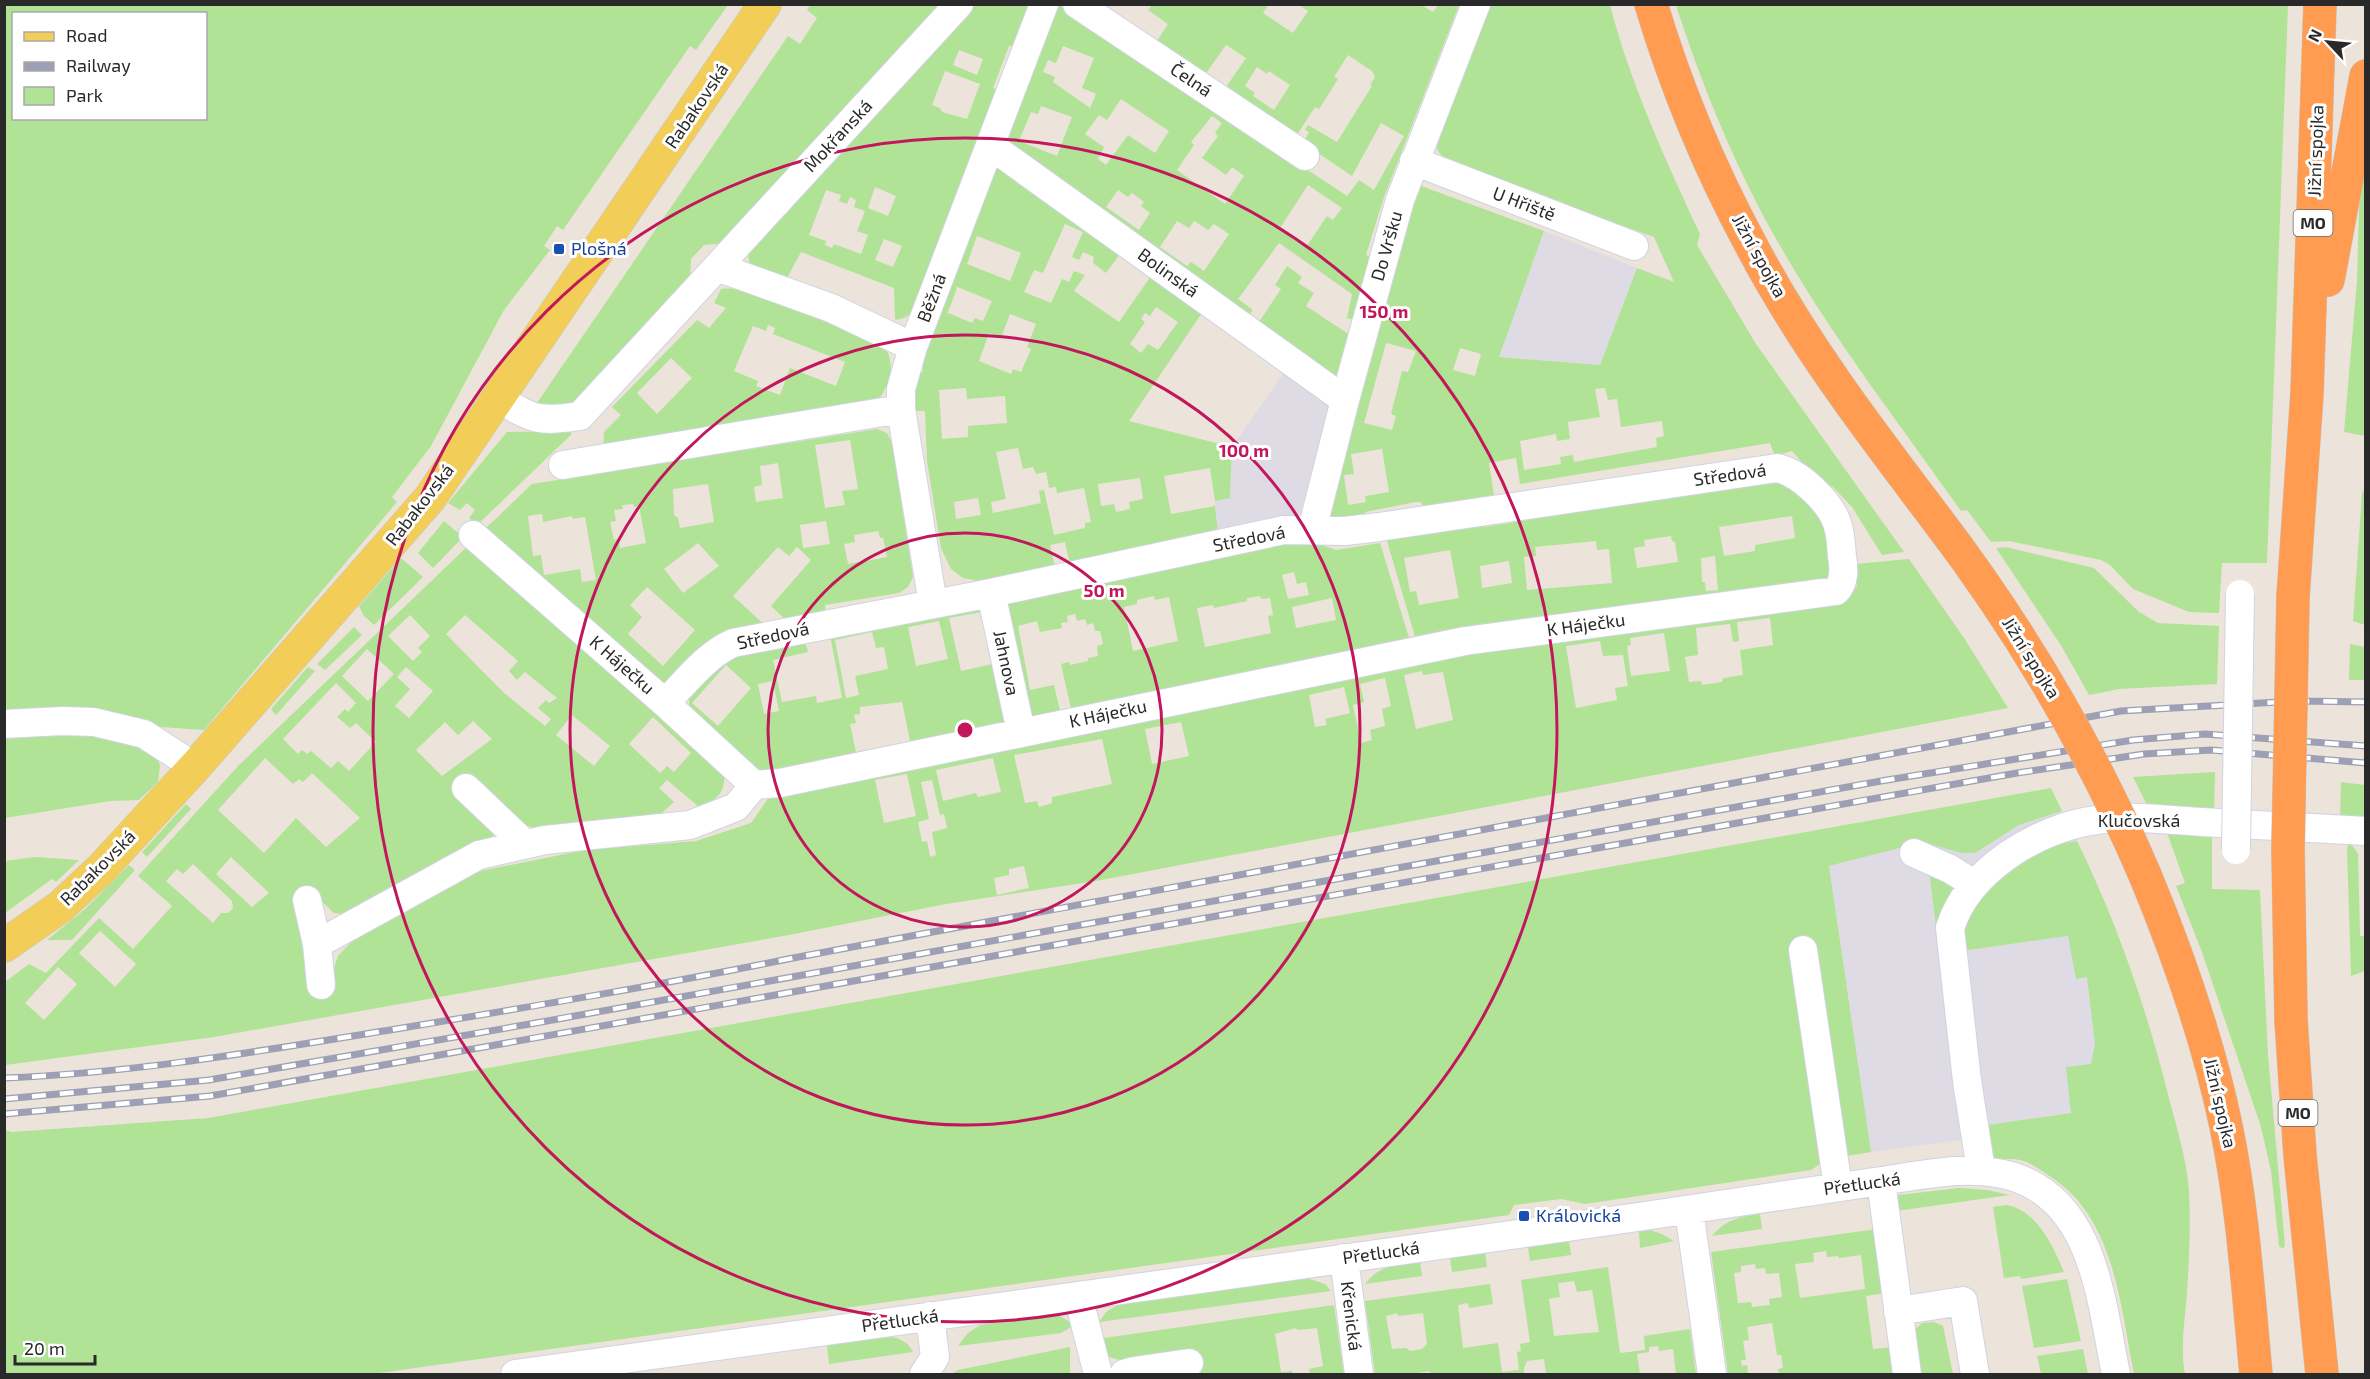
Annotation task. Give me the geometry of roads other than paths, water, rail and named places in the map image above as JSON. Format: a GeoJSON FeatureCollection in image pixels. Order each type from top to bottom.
{"type":"FeatureCollection","features":[{"type":"Feature","properties":{"kind":"highway","name":"Jižní spojka"},"geometry":{"type":"LineString","coordinates":[[1651,4],[1690,117],[1719,183],[1751,245],[1826,367],[1996,600],[2035,662],[2105,788],[2145,875],[2190,991],[2210,1059],[2235,1175],[2256,1374]]}},
{"type":"Feature","properties":{"kind":"highway","name":"Jižní spojka"},"geometry":{"type":"LineString","coordinates":[[2320,4],[2307,393],[2293,597],[2288,850],[2291,1020],[2300,1155],[2322,1374]]}},
{"type":"Feature","properties":{"kind":"highway"},"geometry":{"type":"LineString","coordinates":[[2307,393],[2366,76]]}},
{"type":"Feature","properties":{"kind":"main road","name":"Rabakovská"},"geometry":{"type":"LineString","coordinates":[[4,946],[60,907],[101,869],[195,767],[430,498],[765,4]]}},
{"type":"Feature","properties":{"kind":"street","name":"Mokřanská"},"geometry":{"type":"LineString","coordinates":[[498,398],[527,416],[550,420],[579,416],[959,4]]}},
{"type":"Feature","properties":{"kind":"street","name":"Běžná"},"geometry":{"type":"LineString","coordinates":[[933,604],[901,409],[901,389],[913,347],[1044,4]]}},
{"type":"Feature","properties":{"kind":"street","name":"Čelná"},"geometry":{"type":"LineString","coordinates":[[1077,4],[1305,156]]}},
{"type":"Feature","properties":{"kind":"street","name":"Do Vršku"},"geometry":{"type":"LineString","coordinates":[[1312,530],[1400,200],[1476,4]]}},
{"type":"Feature","properties":{"kind":"street","name":"Bolinská"},"geometry":{"type":"LineString","coordinates":[[991,146],[1345,400]]}},
{"type":"Feature","properties":{"kind":"street","name":"U Hřiště"},"geometry":{"type":"LineString","coordinates":[[1414,161],[1634,246]]}},
{"type":"Feature","properties":{"kind":"street"},"geometry":{"type":"LineString","coordinates":[[717,267],[831,308],[913,347]]}},
{"type":"Feature","properties":{"kind":"street"},"geometry":{"type":"LineString","coordinates":[[563,465],[901,409]]}},
{"type":"Feature","properties":{"kind":"street","name":"Středová"},"geometry":{"type":"LineString","coordinates":[[665,703],[711,656],[733,643],[991,593],[1284,530],[1345,531],[1379,527],[1777,468],[1795,474],[1822,500],[1837,523],[1843,579],[1836,591]]}},
{"type":"Feature","properties":{"kind":"street","name":"K Háječku"},"geometry":{"type":"LineString","coordinates":[[472,535],[665,703],[754,785],[780,783],[1465,642],[1836,591]]}},
{"type":"Feature","properties":{"kind":"street","name":"Jahnova"},"geometry":{"type":"LineString","coordinates":[[991,593],[1021,732]]}},
{"type":"Feature","properties":{"kind":"street"},"geometry":{"type":"LineString","coordinates":[[2236,850],[2240,594]]}},
{"type":"Feature","properties":{"kind":"street"},"geometry":{"type":"LineString","coordinates":[[4,724],[94,722],[144,734],[195,767]]}},
{"type":"Feature","properties":{"kind":"street"},"geometry":{"type":"LineString","coordinates":[[317,944],[479,855],[524,843],[690,825],[736,807],[754,785]]}},
{"type":"Feature","properties":{"kind":"street"},"geometry":{"type":"LineString","coordinates":[[466,788],[524,843]]}},
{"type":"Feature","properties":{"kind":"street","name":"Klučovská"},"geometry":{"type":"LineString","coordinates":[[1982,1170],[1967,1081],[1949,938],[1953,916],[1974,884],[2017,848],[2060,829],[2097,820],[2160,819],[2366,831]]}},
{"type":"Feature","properties":{"kind":"street"},"geometry":{"type":"LineString","coordinates":[[1914,853],[1950,869],[1974,884]]}},
{"type":"Feature","properties":{"kind":"street"},"geometry":{"type":"LineString","coordinates":[[307,900],[317,944],[321,985]]}},
{"type":"Feature","properties":{"kind":"street"},"geometry":{"type":"LineString","coordinates":[[1803,950],[1838,1187]]}},
{"type":"Feature","properties":{"kind":"street","name":"Přetlucká"},"geometry":{"type":"LineString","coordinates":[[515,1374],[1689,1210],[1931,1174],[1982,1170],[2013,1177],[2034,1186],[2052,1198],[2077,1229],[2093,1268],[2116,1374]]}},
{"type":"Feature","properties":{"kind":"street"},"geometry":{"type":"LineString","coordinates":[[1881,1181],[1907,1374]]}},
{"type":"Feature","properties":{"kind":"street"},"geometry":{"type":"LineString","coordinates":[[1689,1210],[1712,1374]]}},
{"type":"Feature","properties":{"kind":"street","name":"Křenická"},"geometry":{"type":"LineString","coordinates":[[1344,1258],[1359,1374]]}},
{"type":"Feature","properties":{"kind":"street"},"geometry":{"type":"LineString","coordinates":[[1078,1296],[1098,1374]]}},
{"type":"Feature","properties":{"kind":"street"},"geometry":{"type":"LineString","coordinates":[[1898,1311],[1963,1301],[1976,1374]]}},
{"type":"Feature","properties":{"kind":"street"},"geometry":{"type":"LineString","coordinates":[[924,1374],[935,1356],[930,1316]]}},
{"type":"Feature","properties":{"kind":"street"},"geometry":{"type":"LineString","coordinates":[[1124,1374],[1189,1362]]}},
{"type":"Feature","properties":{"kind":"railway"},"geometry":{"type":"LineString","coordinates":[[4,1078],[103,1071],[201,1060],[545,1004],[2121,711],[2298,701],[2366,702]]}},
{"type":"Feature","properties":{"kind":"railway"},"geometry":{"type":"LineString","coordinates":[[4,1099],[209,1080],[1881,781],[2133,740],[2205,734],[2366,746]]}},
{"type":"Feature","properties":{"kind":"railway"},"geometry":{"type":"LineString","coordinates":[[4,1114],[210,1096],[2017,773],[2144,754],[2211,750],[2366,763]]}},
{"type":"Feature","properties":{"kind":"place","name":"Plošná"},"geometry":{"type":"Point","coordinates":[559,249]}},
{"type":"Feature","properties":{"kind":"place","name":"Královická"},"geometry":{"type":"Point","coordinates":[1524,1216]}}]}
